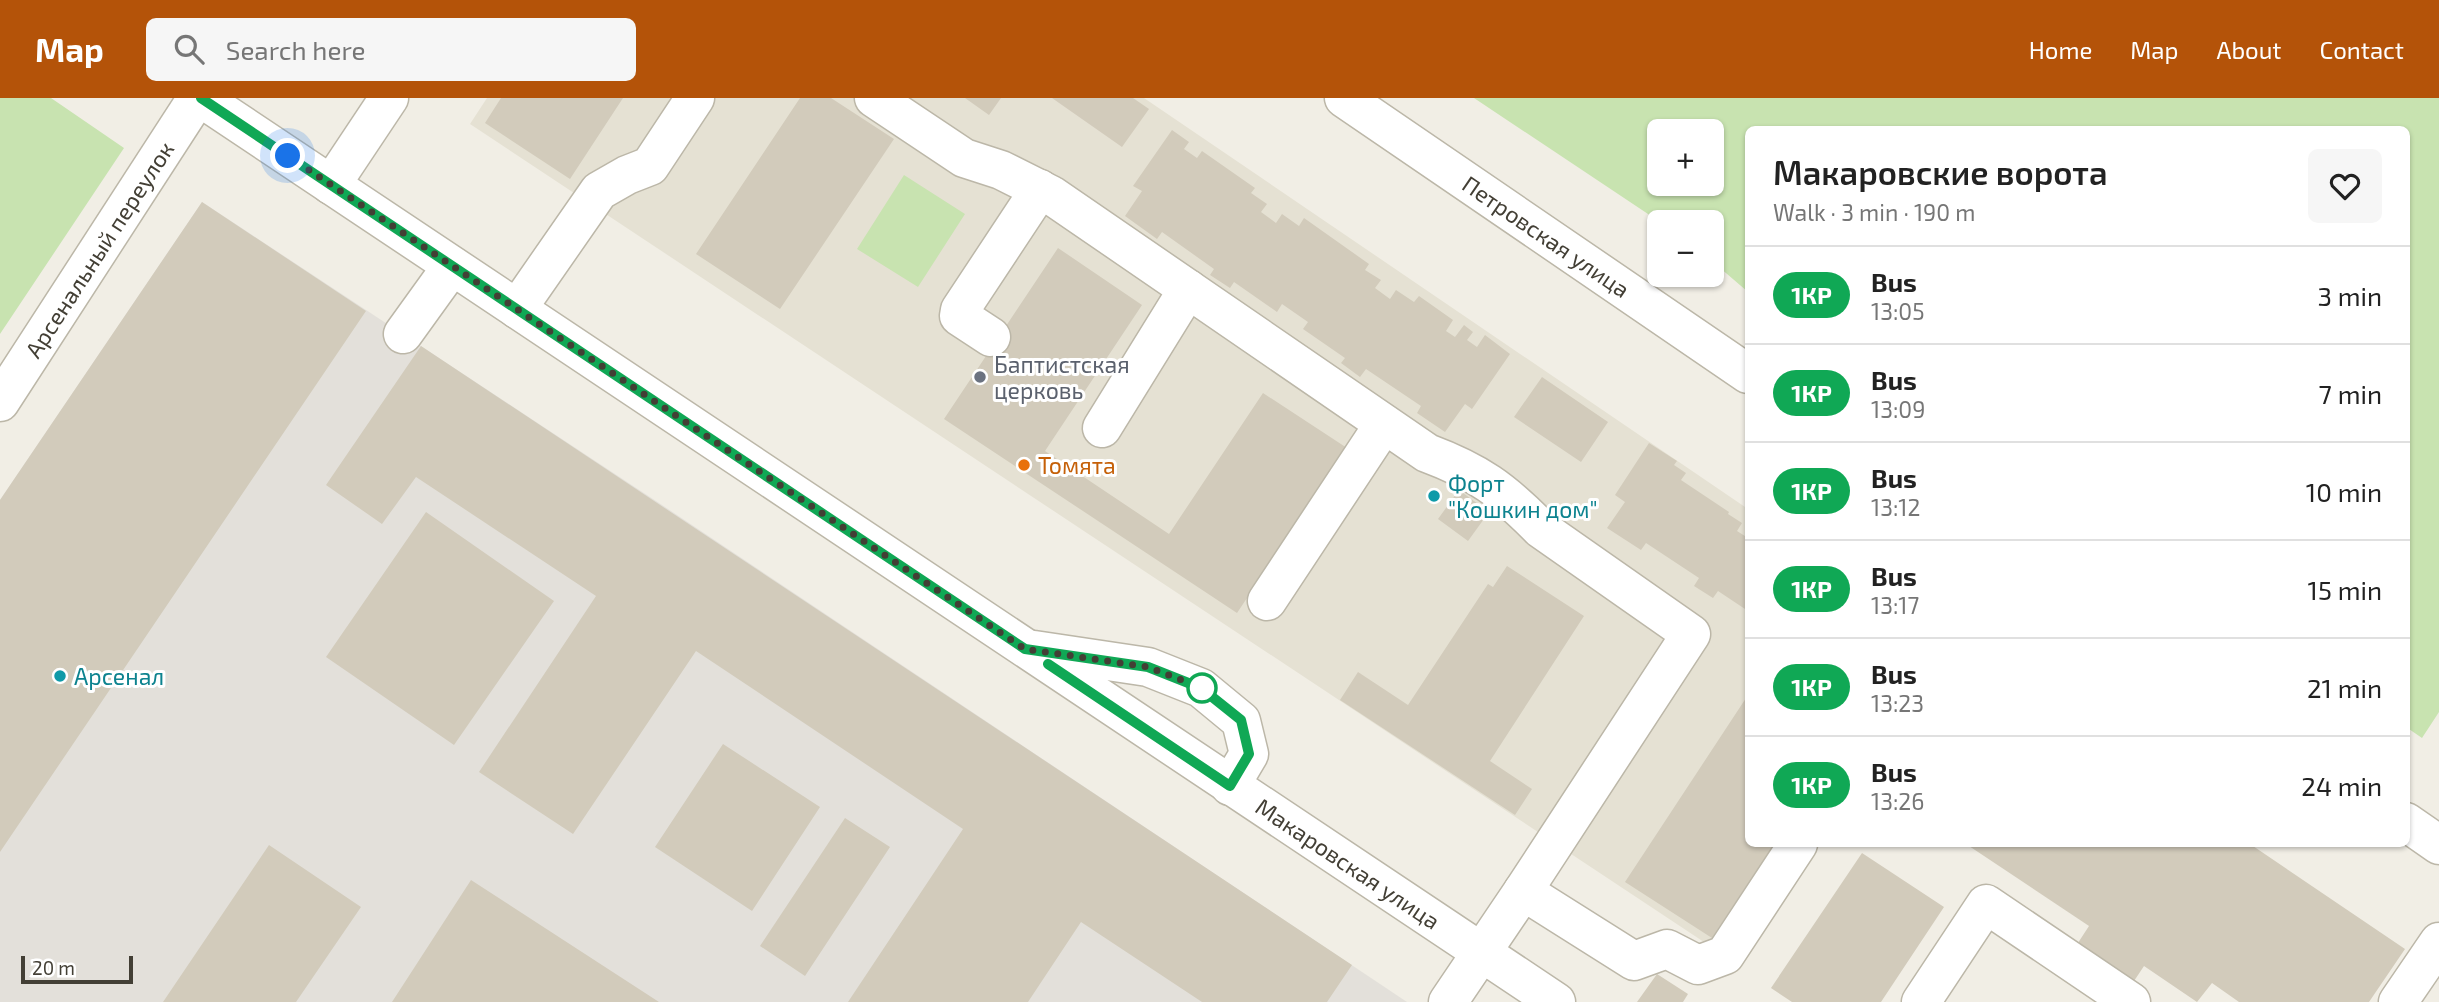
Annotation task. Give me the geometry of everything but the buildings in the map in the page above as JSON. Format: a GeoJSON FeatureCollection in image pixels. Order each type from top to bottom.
{"type":"FeatureCollection","features":[{"type":"Feature","properties":{"kind":"street","name":"Макаровская улица"},"geometry":{"type":"LineString","coordinates":[[199,98],[1556,1002]]}},
{"type":"Feature","properties":{"kind":"street","name":"Арсенальный переулок"},"geometry":{"type":"LineString","coordinates":[[0,402],[199,98]]}},
{"type":"Feature","properties":{"kind":"street"},"geometry":{"type":"LineString","coordinates":[[331,185],[389,98]]}},
{"type":"Feature","properties":{"kind":"street"},"geometry":{"type":"LineString","coordinates":[[517,309],[599,191],[650,166],[695,98]]}},
{"type":"Feature","properties":{"kind":"street"},"geometry":{"type":"LineString","coordinates":[[874,98],[964,158],[1001,170],[1040,189],[1426,453],[1475,473],[1520,508],[1541,529],[1691,634],[1448,1002]]}},
{"type":"Feature","properties":{"kind":"street","name":"Петровская улица"},"geometry":{"type":"LineString","coordinates":[[1344,98],[1745,372]]}},
{"type":"Feature","properties":{"kind":"street"},"geometry":{"type":"LineString","coordinates":[[991,337],[960,316],[960,310],[1040,189]]}},
{"type":"Feature","properties":{"kind":"street"},"geometry":{"type":"LineString","coordinates":[[402,334],[452,266]]}},
{"type":"Feature","properties":{"kind":"street"},"geometry":{"type":"LineString","coordinates":[[1102,428],[1188,289]]}},
{"type":"Feature","properties":{"kind":"street"},"geometry":{"type":"LineString","coordinates":[[1267,601],[1384,424]]}},
{"type":"Feature","properties":{"kind":"street"},"geometry":{"type":"LineString","coordinates":[[1025,649],[1148,667],[1201,688],[1241,720],[1249,754],[1230,786]]}},
{"type":"Feature","properties":{"kind":"street"},"geometry":{"type":"LineString","coordinates":[[2410,825],[2439,845]]}},
{"type":"Feature","properties":{"kind":"street"},"geometry":{"type":"LineString","coordinates":[[1523,891],[1634,961],[1667,949],[1698,965],[1725,955],[1796,847]]}},
{"type":"Feature","properties":{"kind":"street"},"geometry":{"type":"LineString","coordinates":[[1921,1002],[1986,904],[2131,1002]]}},
{"type":"Feature","properties":{"kind":"street"},"geometry":{"type":"LineString","coordinates":[[2398,1002],[2439,942]]}},
{"type":"Feature","properties":{"kind":"shaded area"},"geometry":{"type":"Polygon","coordinates":[[[487,98],[1144,98],[1745,507],[1745,847],[1783,847],[1716,950],[470,124],[487,98]]]}},
{"type":"Feature","properties":{"kind":"shaded area"},"geometry":{"type":"Polygon","coordinates":[[[202,202],[1407,1002],[0,1002],[0,500],[202,202]]]}},
{"type":"Feature","properties":{"kind":"green space"},"geometry":{"type":"Polygon","coordinates":[[[0,98],[51,98],[124,148],[0,334],[0,98]]]}},
{"type":"Feature","properties":{"kind":"green space"},"geometry":{"type":"Polygon","coordinates":[[[1474,98],[2439,98],[2439,712],[2422,738],[2410,730],[2410,126],[1745,126],[1745,289],[1724,271],[1724,210],[1647,210],[1647,213],[1474,98]]]}},
{"type":"Feature","properties":{"kind":"green space"},"geometry":{"type":"Polygon","coordinates":[[[904,175],[965,214],[918,287],[857,249],[904,175]]]}},
{"type":"Feature","properties":{"kind":"bus line","name":"1КР"},"geometry":{"type":"LineString","coordinates":[[201,98],[1025,649],[1148,667],[1201,688],[1241,720],[1249,754],[1230,786],[1048,664]]}},
{"type":"Feature","properties":{"kind":"place","name":"Баптистская церковь"},"geometry":{"type":"Point","coordinates":[980,377]}},
{"type":"Feature","properties":{"kind":"place","name":"Томята"},"geometry":{"type":"Point","coordinates":[1024,465]}},
{"type":"Feature","properties":{"kind":"place","name":"Форт \"Кошкин дом\""},"geometry":{"type":"Point","coordinates":[1434,496]}},
{"type":"Feature","properties":{"kind":"place","name":"Арсенал"},"geometry":{"type":"Point","coordinates":[60,676]}},
{"type":"Feature","properties":{"kind":"route"},"geometry":{"type":"LineString","coordinates":[[288,156],[1025,649],[1148,667],[1202,688]]}}]}
